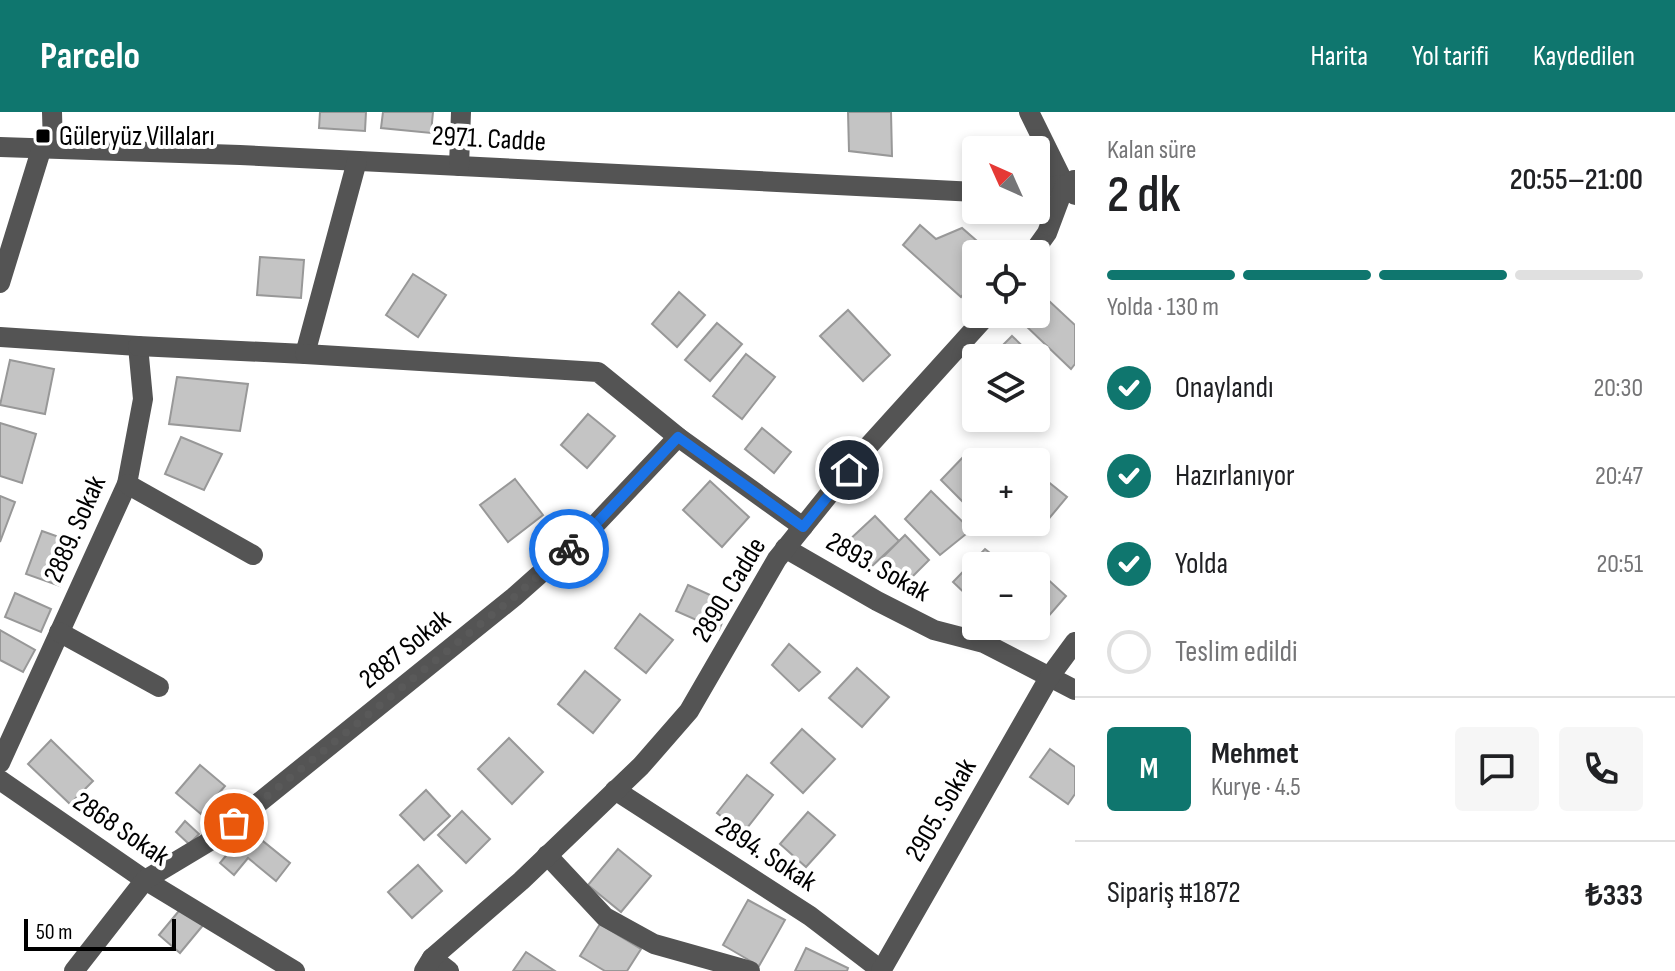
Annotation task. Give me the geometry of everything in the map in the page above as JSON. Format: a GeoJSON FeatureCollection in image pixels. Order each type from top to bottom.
{"type":"FeatureCollection","features":[{"type":"Feature","properties":{"kind":"street"},"geometry":{"type":"LineString","coordinates":[[0,283],[48,147],[52,112]]}},
{"type":"Feature","properties":{"kind":"street"},"geometry":{"type":"LineString","coordinates":[[459,166],[461,112]]}},
{"type":"Feature","properties":{"kind":"street"},"geometry":{"type":"LineString","coordinates":[[1029,112],[1072,187]]}},
{"type":"Feature","properties":{"kind":"street","name":"2971. Cadde"},"geometry":{"type":"LineString","coordinates":[[0,147],[357,161],[962,191]]}},
{"type":"Feature","properties":{"kind":"street"},"geometry":{"type":"LineString","coordinates":[[305,354],[357,161]]}},
{"type":"Feature","properties":{"kind":"street"},"geometry":{"type":"LineString","coordinates":[[1050,188],[1072,187]]}},
{"type":"Feature","properties":{"kind":"street"},"geometry":{"type":"LineString","coordinates":[[1042,240],[1072,187]]}},
{"type":"Feature","properties":{"kind":"street","name":"2890. Cadde"},"geometry":{"type":"LineString","coordinates":[[449,971],[428,964],[641,766],[689,711],[785,548],[864,451],[975,328]]}},
{"type":"Feature","properties":{"kind":"street"},"geometry":{"type":"LineString","coordinates":[[0,337],[598,372],[678,437],[803,527]]}},
{"type":"Feature","properties":{"kind":"street","name":"2889. Sokak"},"geometry":{"type":"LineString","coordinates":[[0,763],[127,484],[143,399],[138,346]]}},
{"type":"Feature","properties":{"kind":"street","name":"2887 Sokak"},"geometry":{"type":"LineString","coordinates":[[145,880],[215,838],[514,597],[594,526],[678,437]]}},
{"type":"Feature","properties":{"kind":"street"},"geometry":{"type":"LineString","coordinates":[[127,484],[253,555]]}},
{"type":"Feature","properties":{"kind":"street","name":"2893. Sokak"},"geometry":{"type":"LineString","coordinates":[[785,548],[934,630],[984,643],[1075,690]]}},
{"type":"Feature","properties":{"kind":"street"},"geometry":{"type":"LineString","coordinates":[[59,632],[159,687]]}},
{"type":"Feature","properties":{"kind":"street","name":"2905. Sokak"},"geometry":{"type":"LineString","coordinates":[[882,971],[1050,676],[1075,642]]}},
{"type":"Feature","properties":{"kind":"street","name":"2868 Sokak"},"geometry":{"type":"LineString","coordinates":[[0,780],[145,880],[295,971]]}},
{"type":"Feature","properties":{"kind":"street","name":"2894. Sokak"},"geometry":{"type":"LineString","coordinates":[[615,790],[810,916],[882,971]]}},
{"type":"Feature","properties":{"kind":"street"},"geometry":{"type":"LineString","coordinates":[[547,855],[605,917],[654,944],[750,971]]}},
{"type":"Feature","properties":{"kind":"street"},"geometry":{"type":"LineString","coordinates":[[74,971],[145,880]]}},
{"type":"Feature","properties":{"kind":"building"},"geometry":{"type":"Polygon","coordinates":[[[320,112],[366,112],[365,131],[319,128],[320,112]]]}},
{"type":"Feature","properties":{"kind":"building"},"geometry":{"type":"Polygon","coordinates":[[[383,112],[433,112],[431,133],[381,128],[383,112]]]}},
{"type":"Feature","properties":{"kind":"building"},"geometry":{"type":"Polygon","coordinates":[[[848,112],[891,112],[892,156],[849,151],[848,112]]]}},
{"type":"Feature","properties":{"kind":"building"},"geometry":{"type":"Polygon","coordinates":[[[920,225],[936,239],[962,228],[976,240],[962,240],[962,296],[961,297],[903,245],[920,225]]]}},
{"type":"Feature","properties":{"kind":"building"},"geometry":{"type":"Polygon","coordinates":[[[260,257],[304,260],[301,298],[257,295],[260,257]]]}},
{"type":"Feature","properties":{"kind":"building"},"geometry":{"type":"Polygon","coordinates":[[[413,274],[446,295],[418,337],[386,315],[413,274]]]}},
{"type":"Feature","properties":{"kind":"building"},"geometry":{"type":"Polygon","coordinates":[[[679,292],[705,315],[677,347],[652,324],[679,292]]]}},
{"type":"Feature","properties":{"kind":"building"},"geometry":{"type":"Polygon","coordinates":[[[1050,302],[1075,325],[1075,364],[1071,369],[1050,349],[1050,344],[1045,344],[1028,328],[1050,328],[1050,302]]]}},
{"type":"Feature","properties":{"kind":"building"},"geometry":{"type":"Polygon","coordinates":[[[848,310],[890,355],[863,381],[820,336],[848,310]]]}},
{"type":"Feature","properties":{"kind":"building"},"geometry":{"type":"Polygon","coordinates":[[[717,323],[742,344],[710,381],[685,360],[717,323]]]}},
{"type":"Feature","properties":{"kind":"building"},"geometry":{"type":"Polygon","coordinates":[[[1012,336],[1020,344],[1004,344],[1012,336]]]}},
{"type":"Feature","properties":{"kind":"building"},"geometry":{"type":"Polygon","coordinates":[[[746,354],[775,377],[742,419],[713,396],[746,354]]]}},
{"type":"Feature","properties":{"kind":"building"},"geometry":{"type":"Polygon","coordinates":[[[10,360],[54,369],[45,414],[0,405],[10,360]]]}},
{"type":"Feature","properties":{"kind":"building"},"geometry":{"type":"Polygon","coordinates":[[[177,377],[248,384],[240,431],[169,424],[177,377]]]}},
{"type":"Feature","properties":{"kind":"building"},"geometry":{"type":"Polygon","coordinates":[[[588,414],[615,436],[587,468],[561,445],[588,414]]]}},
{"type":"Feature","properties":{"kind":"building"},"geometry":{"type":"Polygon","coordinates":[[[0,423],[36,434],[22,483],[0,476],[0,423]]]}},
{"type":"Feature","properties":{"kind":"building"},"geometry":{"type":"Polygon","coordinates":[[[762,428],[791,452],[774,473],[745,449],[762,428]]]}},
{"type":"Feature","properties":{"kind":"building"},"geometry":{"type":"Polygon","coordinates":[[[181,437],[222,454],[204,490],[165,474],[181,437]]]}},
{"type":"Feature","properties":{"kind":"building"},"geometry":{"type":"Polygon","coordinates":[[[962,458],[962,501],[941,480],[962,458]]]}},
{"type":"Feature","properties":{"kind":"building"},"geometry":{"type":"Polygon","coordinates":[[[515,479],[543,515],[508,542],[480,505],[515,479]]]}},
{"type":"Feature","properties":{"kind":"building"},"geometry":{"type":"Polygon","coordinates":[[[710,481],[749,517],[722,547],[683,510],[710,481]]]}},
{"type":"Feature","properties":{"kind":"building"},"geometry":{"type":"Polygon","coordinates":[[[1050,483],[1067,497],[1050,517],[1050,483]]]}},
{"type":"Feature","properties":{"kind":"building"},"geometry":{"type":"Polygon","coordinates":[[[931,491],[962,521],[964,536],[940,555],[905,519],[931,491]]]}},
{"type":"Feature","properties":{"kind":"building"},"geometry":{"type":"Polygon","coordinates":[[[0,496],[15,502],[0,542],[0,496]]]}},
{"type":"Feature","properties":{"kind":"building"},"geometry":{"type":"Polygon","coordinates":[[[875,516],[899,541],[871,567],[847,542],[875,516]]]}},
{"type":"Feature","properties":{"kind":"building"},"geometry":{"type":"Polygon","coordinates":[[[42,531],[76,543],[60,586],[26,574],[42,531]]]}},
{"type":"Feature","properties":{"kind":"building"},"geometry":{"type":"Polygon","coordinates":[[[905,535],[929,560],[906,583],[882,558],[905,535]]]}},
{"type":"Feature","properties":{"kind":"building"},"geometry":{"type":"Polygon","coordinates":[[[962,573],[962,591],[953,582],[962,573]]]}},
{"type":"Feature","properties":{"kind":"building"},"geometry":{"type":"Polygon","coordinates":[[[1050,581],[1066,596],[1050,614],[1050,581]]]}},
{"type":"Feature","properties":{"kind":"building"},"geometry":{"type":"Polygon","coordinates":[[[688,585],[730,604],[719,630],[676,611],[688,585]]]}},
{"type":"Feature","properties":{"kind":"building"},"geometry":{"type":"Polygon","coordinates":[[[15,593],[51,609],[41,632],[5,617],[15,593]]]}},
{"type":"Feature","properties":{"kind":"building"},"geometry":{"type":"Polygon","coordinates":[[[640,614],[673,640],[646,673],[615,648],[640,614]]]}},
{"type":"Feature","properties":{"kind":"building"},"geometry":{"type":"Polygon","coordinates":[[[0,630],[35,650],[23,672],[0,660],[0,630]]]}},
{"type":"Feature","properties":{"kind":"building"},"geometry":{"type":"Polygon","coordinates":[[[789,644],[820,672],[799,691],[772,665],[789,644]]]}},
{"type":"Feature","properties":{"kind":"building"},"geometry":{"type":"Polygon","coordinates":[[[857,668],[889,697],[862,727],[829,698],[857,668]]]}},
{"type":"Feature","properties":{"kind":"building"},"geometry":{"type":"Polygon","coordinates":[[[585,671],[620,700],[593,733],[558,704],[585,671]]]}},
{"type":"Feature","properties":{"kind":"building"},"geometry":{"type":"Polygon","coordinates":[[[802,729],[835,759],[803,793],[771,763],[802,729]]]}},
{"type":"Feature","properties":{"kind":"building"},"geometry":{"type":"Polygon","coordinates":[[[509,738],[543,772],[512,804],[478,769],[509,738]]]}},
{"type":"Feature","properties":{"kind":"building"},"geometry":{"type":"Polygon","coordinates":[[[51,740],[93,781],[70,804],[28,764],[51,740]]]}},
{"type":"Feature","properties":{"kind":"building"},"geometry":{"type":"Polygon","coordinates":[[[1050,749],[1075,767],[1075,794],[1068,804],[1030,777],[1050,749]]]}},
{"type":"Feature","properties":{"kind":"building"},"geometry":{"type":"Polygon","coordinates":[[[200,765],[225,786],[201,814],[176,793],[200,765]]]}},
{"type":"Feature","properties":{"kind":"building"},"geometry":{"type":"Polygon","coordinates":[[[747,775],[773,795],[743,833],[717,813],[747,775]]]}},
{"type":"Feature","properties":{"kind":"building"},"geometry":{"type":"Polygon","coordinates":[[[426,790],[450,816],[424,840],[400,815],[426,790]]]}},
{"type":"Feature","properties":{"kind":"building"},"geometry":{"type":"Polygon","coordinates":[[[462,811],[490,839],[466,863],[438,835],[462,811]]]}},
{"type":"Feature","properties":{"kind":"building"},"geometry":{"type":"Polygon","coordinates":[[[808,812],[835,835],[806,867],[780,844],[808,812]]]}},
{"type":"Feature","properties":{"kind":"building"},"geometry":{"type":"Polygon","coordinates":[[[185,821],[199,834],[189,844],[176,832],[185,821]]]}},
{"type":"Feature","properties":{"kind":"building"},"geometry":{"type":"Polygon","coordinates":[[[248,829],[290,863],[276,881],[248,858],[234,875],[220,863],[248,829]]]}},
{"type":"Feature","properties":{"kind":"building"},"geometry":{"type":"Polygon","coordinates":[[[618,849],[651,876],[621,912],[588,885],[618,849]]]}},
{"type":"Feature","properties":{"kind":"building"},"geometry":{"type":"Polygon","coordinates":[[[418,865],[442,891],[412,918],[388,892],[418,865]]]}},
{"type":"Feature","properties":{"kind":"building"},"geometry":{"type":"Polygon","coordinates":[[[748,900],[785,920],[759,966],[723,945],[748,900]]]}},
{"type":"Feature","properties":{"kind":"building"},"geometry":{"type":"Polygon","coordinates":[[[183,906],[204,924],[180,953],[159,935],[183,906]]]}},
{"type":"Feature","properties":{"kind":"building"},"geometry":{"type":"Polygon","coordinates":[[[600,924],[641,949],[627,971],[605,971],[580,956],[600,924]]]}},
{"type":"Feature","properties":{"kind":"building"},"geometry":{"type":"Polygon","coordinates":[[[806,948],[848,968],[847,971],[795,971],[806,948]]]}},
{"type":"Feature","properties":{"kind":"building"},"geometry":{"type":"Polygon","coordinates":[[[526,952],[555,971],[513,971],[526,952]]]}},
{"type":"Feature","properties":{"kind":"way so far"},"geometry":{"type":"LineString","coordinates":[[234,823],[569,549]]}},
{"type":"Feature","properties":{"kind":"place","name":"Güleryüz Villaları"},"geometry":{"type":"Point","coordinates":[43,136]}},
{"type":"Feature","properties":{"kind":"route"},"geometry":{"type":"LineString","coordinates":[[569,549],[678,437],[803,527],[849,470]]}}]}
